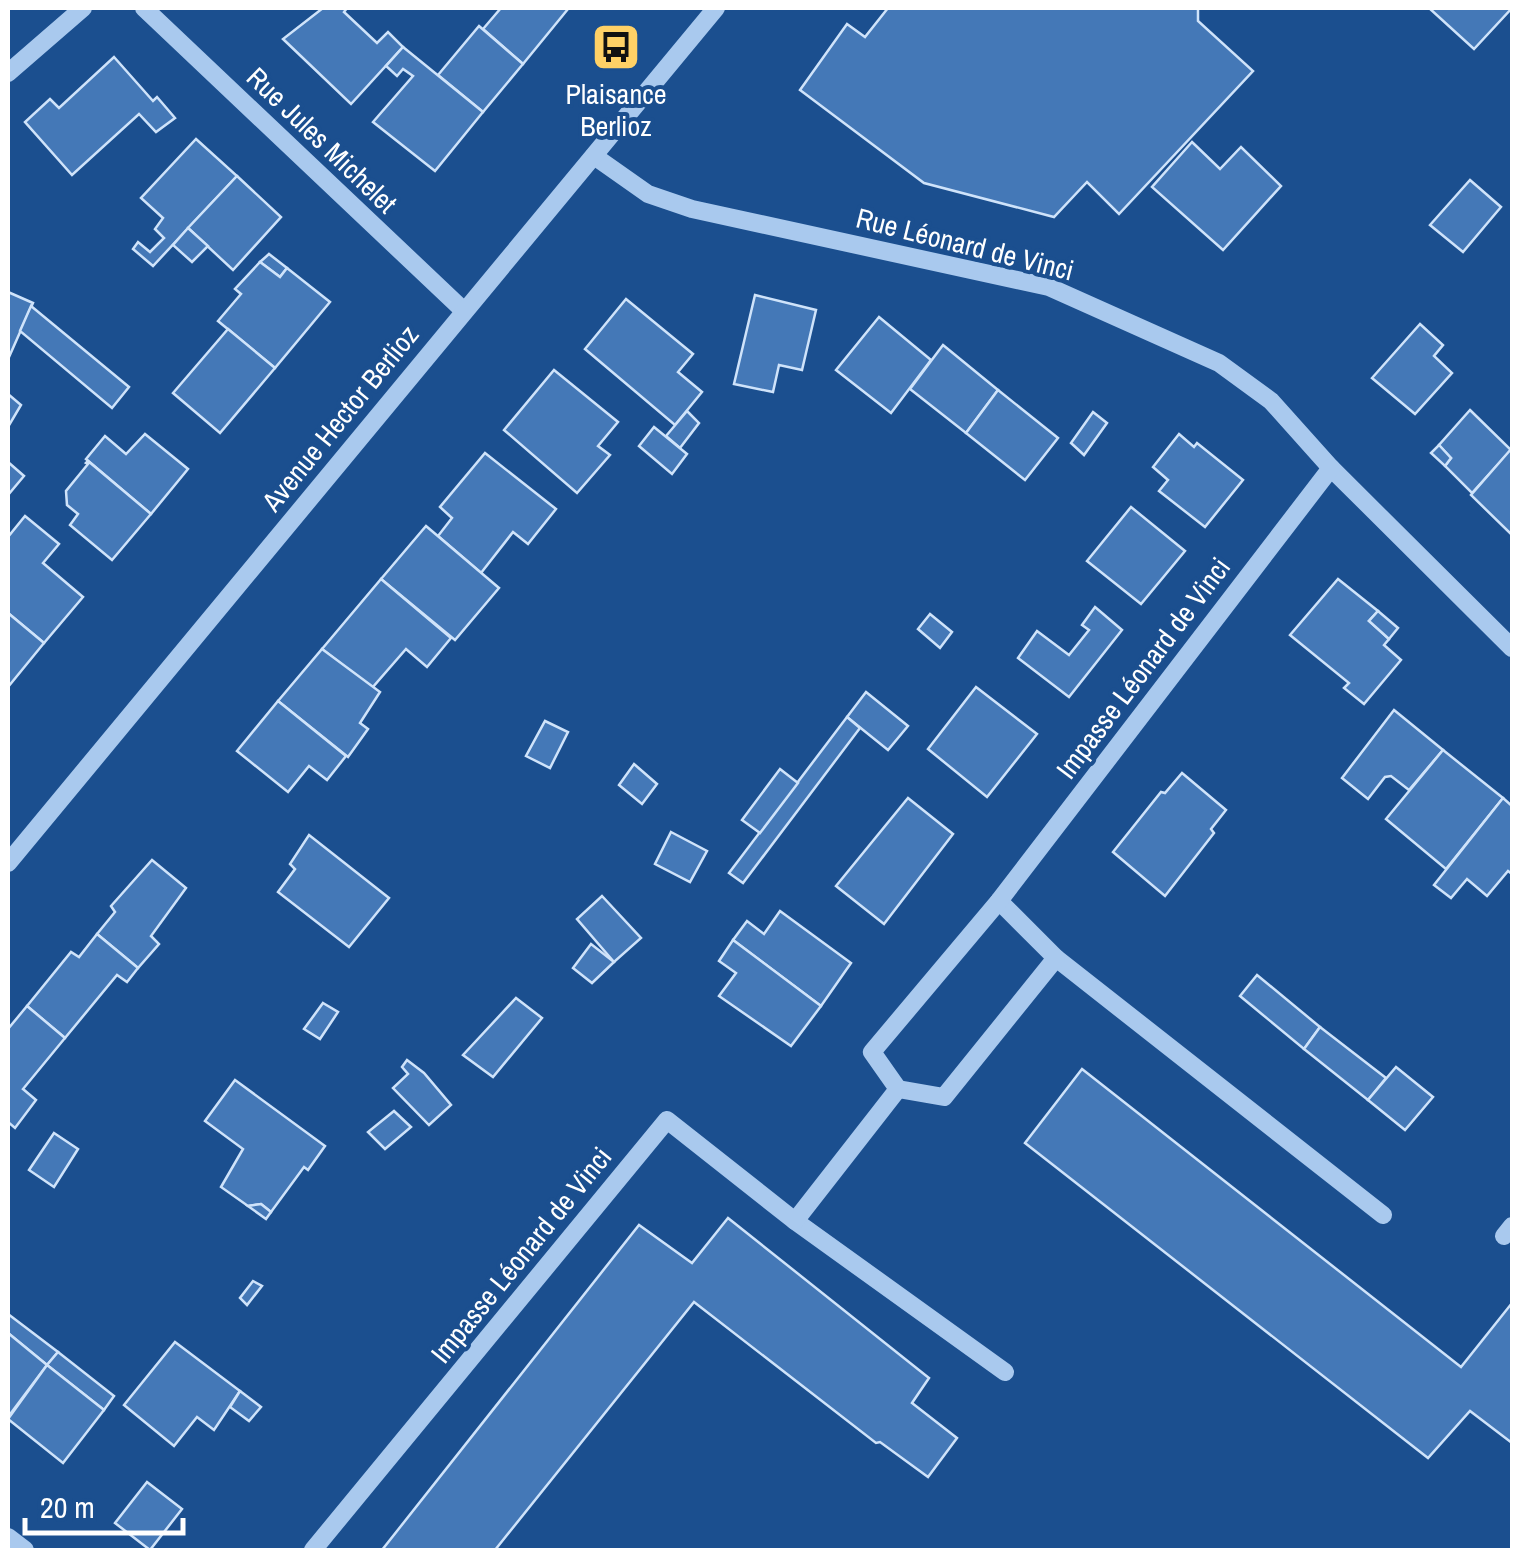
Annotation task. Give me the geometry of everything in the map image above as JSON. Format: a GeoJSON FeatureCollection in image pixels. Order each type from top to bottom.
{"type":"FeatureCollection","features":[{"type":"Feature","properties":{"kind":"street"},"geometry":{"type":"LineString","coordinates":[[8,73],[82,8]]}},
{"type":"Feature","properties":{"kind":"street","name":"Rue Jules Michelet"},"geometry":{"type":"LineString","coordinates":[[144,8],[463,310]]}},
{"type":"Feature","properties":{"kind":"street","name":"Avenue Hector Berlioz"},"geometry":{"type":"LineString","coordinates":[[8,863],[716,8]]}},
{"type":"Feature","properties":{"kind":"street","name":"Rue Léonard de Vinci"},"geometry":{"type":"LineString","coordinates":[[594,156],[648,194],[692,209],[1048,287],[1219,364],[1271,402],[1331,468],[1512,648]]}},
{"type":"Feature","properties":{"kind":"street","name":"Impasse Léonard de Vinci"},"geometry":{"type":"LineString","coordinates":[[898,1088],[872,1052],[999,901],[1331,468]]}},
{"type":"Feature","properties":{"kind":"street"},"geometry":{"type":"LineString","coordinates":[[999,901],[1056,958],[1382,1215]]}},
{"type":"Feature","properties":{"kind":"street"},"geometry":{"type":"LineString","coordinates":[[795,1222],[898,1088],[944,1097],[1056,958]]}},
{"type":"Feature","properties":{"kind":"street","name":"Impasse Léonard de Vinci"},"geometry":{"type":"LineString","coordinates":[[313,1550],[667,1120],[795,1222],[1004,1372]]}},
{"type":"Feature","properties":{"kind":"street"},"geometry":{"type":"LineString","coordinates":[[8,1537],[25,1550]]}},
{"type":"Feature","properties":{"kind":"building"},"geometry":{"type":"Polygon","coordinates":[[[323,8],[347,8],[344,12],[377,43],[388,32],[403,47],[351,104],[283,39],[323,8]]]}},
{"type":"Feature","properties":{"kind":"building"},"geometry":{"type":"Polygon","coordinates":[[[501,8],[568,9],[523,64],[483,29],[501,8]]]}},
{"type":"Feature","properties":{"kind":"building"},"geometry":{"type":"Polygon","coordinates":[[[888,8],[1198,8],[1198,21],[1253,71],[1119,214],[1087,182],[1054,217],[924,183],[800,90],[847,24],[865,37],[888,8]]]}},
{"type":"Feature","properties":{"kind":"building"},"geometry":{"type":"Polygon","coordinates":[[[1429,8],[1512,8],[1474,49],[1429,8]]]}},
{"type":"Feature","properties":{"kind":"building"},"geometry":{"type":"Polygon","coordinates":[[[479,26],[523,64],[483,112],[438,75],[479,26]]]}},
{"type":"Feature","properties":{"kind":"building"},"geometry":{"type":"Polygon","coordinates":[[[403,47],[483,112],[435,171],[373,122],[413,76],[403,69],[397,76],[386,66],[403,47]]]}},
{"type":"Feature","properties":{"kind":"building"},"geometry":{"type":"Polygon","coordinates":[[[114,57],[153,101],[157,97],[175,118],[156,132],[139,114],[72,175],[25,122],[50,99],[59,108],[114,57]]]}},
{"type":"Feature","properties":{"kind":"building"},"geometry":{"type":"Polygon","coordinates":[[[196,139],[237,176],[153,266],[133,249],[138,242],[150,252],[164,238],[155,229],[163,218],[141,198],[196,139]]]}},
{"type":"Feature","properties":{"kind":"building"},"geometry":{"type":"Polygon","coordinates":[[[1192,142],[1220,169],[1241,147],[1281,186],[1223,250],[1152,187],[1192,142]]]}},
{"type":"Feature","properties":{"kind":"building"},"geometry":{"type":"Polygon","coordinates":[[[237,176],[281,217],[233,270],[188,228],[237,176]]]}},
{"type":"Feature","properties":{"kind":"building"},"geometry":{"type":"Polygon","coordinates":[[[1470,180],[1501,207],[1463,252],[1430,225],[1470,180]]]}},
{"type":"Feature","properties":{"kind":"building"},"geometry":{"type":"Polygon","coordinates":[[[188,228],[208,246],[192,262],[173,245],[188,228]]]}},
{"type":"Feature","properties":{"kind":"building"},"geometry":{"type":"Polygon","coordinates":[[[269,254],[287,268],[280,277],[260,262],[269,254]]]}},
{"type":"Feature","properties":{"kind":"building"},"geometry":{"type":"Polygon","coordinates":[[[260,262],[280,277],[287,268],[330,302],[275,368],[218,321],[241,294],[235,289],[260,262]]]}},
{"type":"Feature","properties":{"kind":"building"},"geometry":{"type":"Polygon","coordinates":[[[8,292],[33,303],[9,357],[8,356],[8,292]]]}},
{"type":"Feature","properties":{"kind":"building"},"geometry":{"type":"Polygon","coordinates":[[[755,295],[816,310],[802,370],[779,365],[773,392],[734,384],[755,295]]]}},
{"type":"Feature","properties":{"kind":"building"},"geometry":{"type":"Polygon","coordinates":[[[626,299],[693,354],[678,372],[702,392],[675,425],[585,349],[626,299]]]}},
{"type":"Feature","properties":{"kind":"building"},"geometry":{"type":"Polygon","coordinates":[[[31,306],[129,387],[112,408],[20,331],[31,306]]]}},
{"type":"Feature","properties":{"kind":"building"},"geometry":{"type":"Polygon","coordinates":[[[879,317],[931,360],[891,413],[836,370],[879,317]]]}},
{"type":"Feature","properties":{"kind":"building"},"geometry":{"type":"Polygon","coordinates":[[[1420,324],[1443,345],[1434,356],[1452,373],[1415,414],[1372,378],[1420,324]]]}},
{"type":"Feature","properties":{"kind":"building"},"geometry":{"type":"Polygon","coordinates":[[[228,329],[275,368],[220,433],[173,393],[228,329]]]}},
{"type":"Feature","properties":{"kind":"building"},"geometry":{"type":"Polygon","coordinates":[[[943,345],[998,390],[966,433],[910,389],[943,345]]]}},
{"type":"Feature","properties":{"kind":"building"},"geometry":{"type":"Polygon","coordinates":[[[554,370],[618,422],[598,446],[610,455],[577,493],[504,430],[554,370]]]}},
{"type":"Feature","properties":{"kind":"building"},"geometry":{"type":"Polygon","coordinates":[[[998,390],[1058,438],[1025,480],[966,433],[998,390]]]}},
{"type":"Feature","properties":{"kind":"building"},"geometry":{"type":"Polygon","coordinates":[[[8,394],[21,405],[8,427],[8,394]]]}},
{"type":"Feature","properties":{"kind":"building"},"geometry":{"type":"Polygon","coordinates":[[[1470,410],[1511,450],[1472,493],[1445,466],[1451,458],[1439,445],[1470,410]]]}},
{"type":"Feature","properties":{"kind":"building"},"geometry":{"type":"Polygon","coordinates":[[[687,411],[699,423],[680,448],[666,436],[687,411]]]}},
{"type":"Feature","properties":{"kind":"building"},"geometry":{"type":"Polygon","coordinates":[[[1093,412],[1107,423],[1084,455],[1071,443],[1093,412]]]}},
{"type":"Feature","properties":{"kind":"building"},"geometry":{"type":"Polygon","coordinates":[[[654,427],[687,454],[672,474],[639,446],[654,427]]]}},
{"type":"Feature","properties":{"kind":"building"},"geometry":{"type":"Polygon","coordinates":[[[145,434],[188,469],[151,514],[86,459],[105,436],[126,454],[145,434]]]}},
{"type":"Feature","properties":{"kind":"building"},"geometry":{"type":"Polygon","coordinates":[[[1179,434],[1194,447],[1197,443],[1243,480],[1205,527],[1159,491],[1168,480],[1153,467],[1179,434]]]}},
{"type":"Feature","properties":{"kind":"building"},"geometry":{"type":"Polygon","coordinates":[[[1439,445],[1451,458],[1445,466],[1431,453],[1439,445]]]}},
{"type":"Feature","properties":{"kind":"building"},"geometry":{"type":"Polygon","coordinates":[[[1512,448],[1512,535],[1471,495],[1512,448]]]}},
{"type":"Feature","properties":{"kind":"building"},"geometry":{"type":"Polygon","coordinates":[[[485,453],[556,509],[528,544],[513,532],[481,573],[438,536],[452,518],[440,507],[485,453]]]}},
{"type":"Feature","properties":{"kind":"building"},"geometry":{"type":"Polygon","coordinates":[[[88,461],[151,514],[112,560],[70,525],[78,514],[67,505],[66,491],[88,461]]]}},
{"type":"Feature","properties":{"kind":"building"},"geometry":{"type":"Polygon","coordinates":[[[8,462],[24,476],[8,495],[8,462]]]}},
{"type":"Feature","properties":{"kind":"building"},"geometry":{"type":"Polygon","coordinates":[[[1131,507],[1185,551],[1141,604],[1087,561],[1131,507]]]}},
{"type":"Feature","properties":{"kind":"building"},"geometry":{"type":"Polygon","coordinates":[[[25,516],[59,544],[43,563],[83,597],[44,643],[8,613],[8,537],[25,516]]]}},
{"type":"Feature","properties":{"kind":"building"},"geometry":{"type":"Polygon","coordinates":[[[426,526],[499,588],[455,640],[381,579],[426,526]]]}},
{"type":"Feature","properties":{"kind":"building"},"geometry":{"type":"Polygon","coordinates":[[[381,579],[451,638],[427,667],[406,649],[372,688],[322,649],[381,579]]]}},
{"type":"Feature","properties":{"kind":"building"},"geometry":{"type":"Polygon","coordinates":[[[1338,579],[1378,611],[1369,621],[1389,639],[1384,645],[1401,660],[1364,704],[1344,688],[1349,683],[1290,635],[1338,579]]]}},
{"type":"Feature","properties":{"kind":"building"},"geometry":{"type":"Polygon","coordinates":[[[1095,607],[1122,630],[1069,697],[1018,658],[1037,631],[1069,655],[1089,630],[1082,625],[1095,607]]]}},
{"type":"Feature","properties":{"kind":"building"},"geometry":{"type":"Polygon","coordinates":[[[1378,611],[1398,628],[1389,639],[1369,621],[1378,611]]]}},
{"type":"Feature","properties":{"kind":"building"},"geometry":{"type":"Polygon","coordinates":[[[8,613],[44,643],[8,687],[8,613]]]}},
{"type":"Feature","properties":{"kind":"building"},"geometry":{"type":"Polygon","coordinates":[[[930,614],[952,632],[940,648],[918,629],[930,614]]]}},
{"type":"Feature","properties":{"kind":"building"},"geometry":{"type":"Polygon","coordinates":[[[322,649],[380,692],[360,723],[368,729],[348,757],[278,701],[322,649]]]}},
{"type":"Feature","properties":{"kind":"building"},"geometry":{"type":"Polygon","coordinates":[[[976,687],[1037,734],[987,797],[928,749],[976,687]]]}},
{"type":"Feature","properties":{"kind":"building"},"geometry":{"type":"Polygon","coordinates":[[[866,692],[908,726],[888,750],[847,717],[866,692]]]}},
{"type":"Feature","properties":{"kind":"building"},"geometry":{"type":"Polygon","coordinates":[[[278,701],[346,756],[327,780],[309,766],[288,792],[237,751],[278,701]]]}},
{"type":"Feature","properties":{"kind":"building"},"geometry":{"type":"Polygon","coordinates":[[[1394,710],[1443,750],[1409,790],[1391,776],[1385,777],[1368,799],[1342,778],[1394,710]]]}},
{"type":"Feature","properties":{"kind":"building"},"geometry":{"type":"Polygon","coordinates":[[[847,717],[860,728],[743,883],[729,873],[847,717]]]}},
{"type":"Feature","properties":{"kind":"building"},"geometry":{"type":"Polygon","coordinates":[[[545,721],[568,732],[550,768],[526,756],[545,721]]]}},
{"type":"Feature","properties":{"kind":"building"},"geometry":{"type":"Polygon","coordinates":[[[1443,750],[1503,798],[1446,869],[1386,819],[1443,750]]]}},
{"type":"Feature","properties":{"kind":"building"},"geometry":{"type":"Polygon","coordinates":[[[634,764],[657,784],[642,804],[619,785],[634,764]]]}},
{"type":"Feature","properties":{"kind":"building"},"geometry":{"type":"Polygon","coordinates":[[[780,769],[798,783],[760,833],[742,820],[780,769]]]}},
{"type":"Feature","properties":{"kind":"building"},"geometry":{"type":"Polygon","coordinates":[[[1182,773],[1226,810],[1211,829],[1214,833],[1165,896],[1113,852],[1161,792],[1165,793],[1182,773]]]}},
{"type":"Feature","properties":{"kind":"building"},"geometry":{"type":"Polygon","coordinates":[[[908,798],[953,834],[884,924],[836,886],[908,798]]]}},
{"type":"Feature","properties":{"kind":"building"},"geometry":{"type":"Polygon","coordinates":[[[1503,798],[1512,806],[1512,874],[1508,871],[1487,896],[1467,879],[1451,898],[1434,885],[1503,798]]]}},
{"type":"Feature","properties":{"kind":"building"},"geometry":{"type":"Polygon","coordinates":[[[671,832],[707,851],[690,882],[655,864],[671,832]]]}},
{"type":"Feature","properties":{"kind":"building"},"geometry":{"type":"Polygon","coordinates":[[[309,835],[389,898],[349,947],[278,892],[295,869],[290,864],[309,835]]]}},
{"type":"Feature","properties":{"kind":"building"},"geometry":{"type":"Polygon","coordinates":[[[152,860],[186,888],[151,936],[159,944],[138,968],[97,934],[115,912],[111,906],[152,860]]]}},
{"type":"Feature","properties":{"kind":"building"},"geometry":{"type":"Polygon","coordinates":[[[602,896],[641,938],[614,962],[577,919],[602,896]]]}},
{"type":"Feature","properties":{"kind":"building"},"geometry":{"type":"Polygon","coordinates":[[[780,911],[851,963],[821,1006],[733,940],[747,921],[764,934],[780,911]]]}},
{"type":"Feature","properties":{"kind":"building"},"geometry":{"type":"Polygon","coordinates":[[[97,934],[138,968],[127,982],[117,975],[65,1038],[27,1006],[71,952],[79,957],[97,934]]]}},
{"type":"Feature","properties":{"kind":"building"},"geometry":{"type":"Polygon","coordinates":[[[733,940],[821,1006],[791,1046],[719,996],[736,973],[719,961],[733,940]]]}},
{"type":"Feature","properties":{"kind":"building"},"geometry":{"type":"Polygon","coordinates":[[[591,944],[614,962],[592,983],[573,968],[591,944]]]}},
{"type":"Feature","properties":{"kind":"building"},"geometry":{"type":"Polygon","coordinates":[[[1257,975],[1320,1027],[1304,1049],[1240,996],[1257,975]]]}},
{"type":"Feature","properties":{"kind":"building"},"geometry":{"type":"Polygon","coordinates":[[[516,998],[542,1018],[493,1077],[463,1055],[516,998]]]}},
{"type":"Feature","properties":{"kind":"building"},"geometry":{"type":"Polygon","coordinates":[[[323,1003],[338,1012],[320,1039],[304,1029],[323,1003]]]}},
{"type":"Feature","properties":{"kind":"building"},"geometry":{"type":"Polygon","coordinates":[[[27,1006],[65,1038],[23,1089],[36,1100],[15,1128],[8,1122],[8,1029],[27,1006]]]}},
{"type":"Feature","properties":{"kind":"building"},"geometry":{"type":"Polygon","coordinates":[[[1320,1027],[1386,1078],[1368,1100],[1304,1049],[1320,1027]]]}},
{"type":"Feature","properties":{"kind":"building"},"geometry":{"type":"Polygon","coordinates":[[[407,1060],[424,1073],[451,1105],[429,1125],[393,1088],[408,1074],[402,1067],[407,1060]]]}},
{"type":"Feature","properties":{"kind":"building"},"geometry":{"type":"Polygon","coordinates":[[[1396,1067],[1433,1097],[1405,1130],[1368,1100],[1396,1067]]]}},
{"type":"Feature","properties":{"kind":"building"},"geometry":{"type":"Polygon","coordinates":[[[1082,1069],[1461,1367],[1512,1303],[1512,1443],[1470,1411],[1428,1458],[1025,1143],[1082,1069]]]}},
{"type":"Feature","properties":{"kind":"building"},"geometry":{"type":"Polygon","coordinates":[[[235,1080],[325,1146],[271,1212],[261,1204],[248,1206],[221,1187],[243,1149],[205,1121],[235,1080]]]}},
{"type":"Feature","properties":{"kind":"building"},"geometry":{"type":"Polygon","coordinates":[[[394,1111],[411,1127],[385,1149],[368,1132],[394,1111]]]}},
{"type":"Feature","properties":{"kind":"building"},"geometry":{"type":"Polygon","coordinates":[[[54,1133],[78,1149],[54,1187],[29,1170],[54,1133]]]}},
{"type":"Feature","properties":{"kind":"building"},"geometry":{"type":"Polygon","coordinates":[[[261,1204],[271,1212],[266,1219],[248,1206],[261,1204]]]}},
{"type":"Feature","properties":{"kind":"building"},"geometry":{"type":"Polygon","coordinates":[[[728,1218],[929,1378],[912,1403],[957,1438],[928,1477],[880,1442],[876,1443],[694,1302],[495,1550],[382,1550],[639,1225],[692,1263],[728,1218]]]}},
{"type":"Feature","properties":{"kind":"building"},"geometry":{"type":"Polygon","coordinates":[[[253,1281],[262,1286],[247,1305],[240,1298],[253,1281]]]}},
{"type":"Feature","properties":{"kind":"building"},"geometry":{"type":"Polygon","coordinates":[[[8,1314],[58,1352],[47,1365],[8,1333],[8,1314]]]}},
{"type":"Feature","properties":{"kind":"building"},"geometry":{"type":"Polygon","coordinates":[[[8,1333],[47,1365],[8,1417],[8,1333]]]}},
{"type":"Feature","properties":{"kind":"building"},"geometry":{"type":"Polygon","coordinates":[[[175,1342],[240,1391],[214,1430],[197,1417],[174,1446],[124,1405],[175,1342]]]}},
{"type":"Feature","properties":{"kind":"building"},"geometry":{"type":"Polygon","coordinates":[[[58,1352],[114,1396],[104,1410],[47,1365],[58,1352]]]}},
{"type":"Feature","properties":{"kind":"building"},"geometry":{"type":"Polygon","coordinates":[[[47,1365],[104,1410],[63,1463],[8,1419],[47,1365]]]}},
{"type":"Feature","properties":{"kind":"building"},"geometry":{"type":"Polygon","coordinates":[[[240,1391],[261,1407],[249,1421],[230,1407],[240,1391]]]}},
{"type":"Feature","properties":{"kind":"building"},"geometry":{"type":"Polygon","coordinates":[[[147,1482],[182,1509],[150,1550],[115,1523],[147,1482]]]}},
{"type":"Feature","properties":{"kind":"place","name":"Plaisance Berlioz"},"geometry":{"type":"Point","coordinates":[616,47]}}]}
